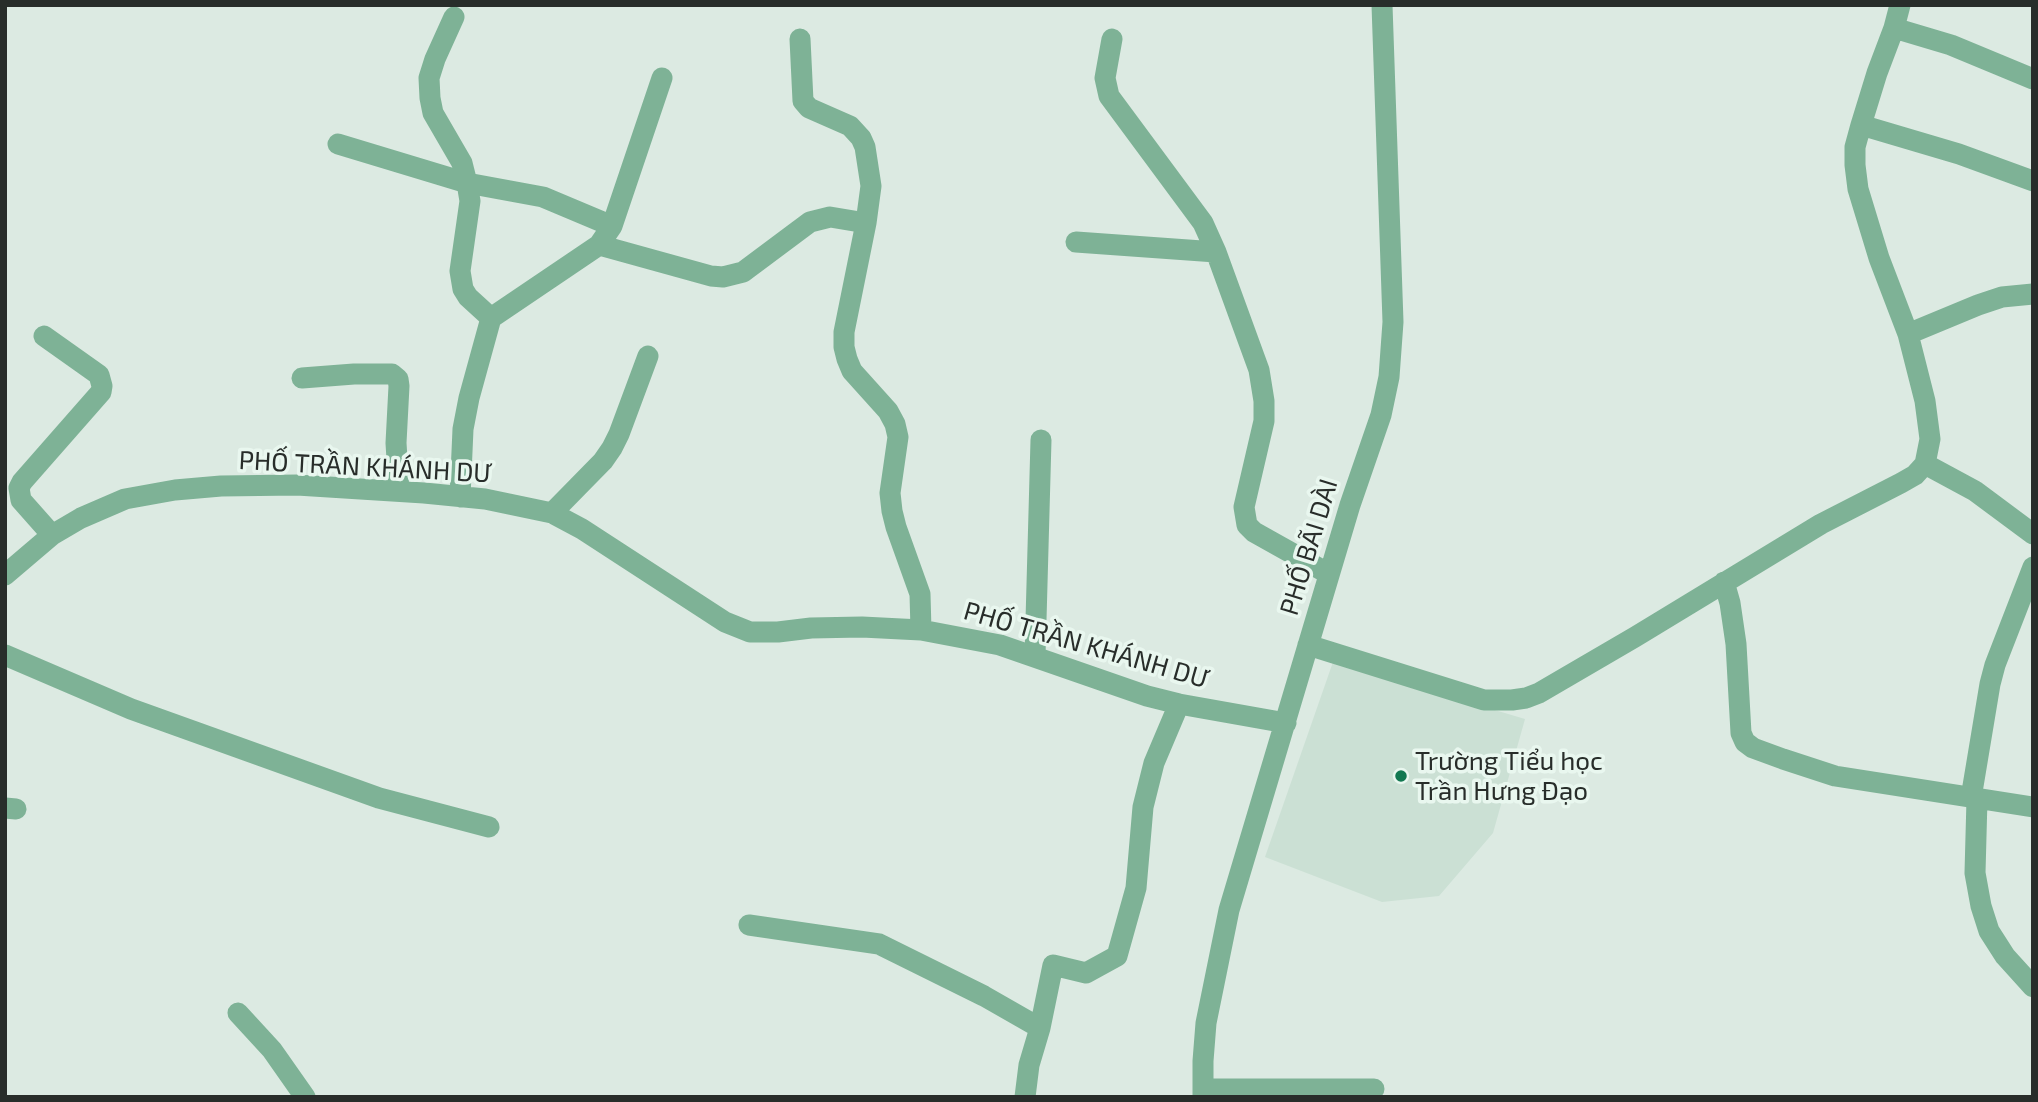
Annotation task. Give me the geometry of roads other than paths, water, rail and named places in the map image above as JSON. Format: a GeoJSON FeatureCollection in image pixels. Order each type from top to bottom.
{"type":"FeatureCollection","features":[{"type":"Feature","properties":{"kind":"street","name":"PHỐ BÃI DÀI"},"geometry":{"type":"LineString","coordinates":[[1203,1093],[1206,1023],[1229,910],[1350,505],[1381,415],[1391,363],[1393,322],[1382,5]]}},
{"type":"Feature","properties":{"kind":"street"},"geometry":{"type":"LineString","coordinates":[[1308,645],[1484,700],[1512,700],[1539,694],[1821,524],[1915,475],[1925,464],[1930,439],[1925,401],[1908,334],[1879,258],[1858,189],[1855,147],[1900,5]]}},
{"type":"Feature","properties":{"kind":"street"},"geometry":{"type":"LineString","coordinates":[[454,18],[429,78],[430,98],[433,113],[462,163],[470,201],[460,281],[468,297],[491,318]]}},
{"type":"Feature","properties":{"kind":"street"},"geometry":{"type":"LineString","coordinates":[[1894,28],[1951,45],[2033,79]]}},
{"type":"Feature","properties":{"kind":"street"},"geometry":{"type":"LineString","coordinates":[[800,39],[803,101],[809,108],[850,126],[861,138],[871,186],[844,332],[844,347],[852,371],[888,411],[895,424],[898,437],[890,493],[892,511],[920,594],[921,630]]}},
{"type":"Feature","properties":{"kind":"street"},"geometry":{"type":"LineString","coordinates":[[1112,39],[1105,78],[1109,96],[1203,223],[1259,370],[1264,421],[1244,507],[1245,517],[1254,532],[1329,575]]}},
{"type":"Feature","properties":{"kind":"street"},"geometry":{"type":"LineString","coordinates":[[460,497],[463,429],[491,318],[600,245],[612,226],[662,78]]}},
{"type":"Feature","properties":{"kind":"street"},"geometry":{"type":"LineString","coordinates":[[1861,125],[1959,154],[2033,181]]}},
{"type":"Feature","properties":{"kind":"street"},"geometry":{"type":"LineString","coordinates":[[338,144],[467,183],[543,197],[612,226]]}},
{"type":"Feature","properties":{"kind":"street"},"geometry":{"type":"LineString","coordinates":[[600,245],[723,277],[743,272],[810,222],[820,218],[866,223]]}},
{"type":"Feature","properties":{"kind":"street"},"geometry":{"type":"LineString","coordinates":[[1076,242],[1216,252]]}},
{"type":"Feature","properties":{"kind":"street"},"geometry":{"type":"LineString","coordinates":[[1908,334],[1990,301],[2033,294]]}},
{"type":"Feature","properties":{"kind":"street"},"geometry":{"type":"LineString","coordinates":[[44,336],[99,375],[102,386],[101,392],[19,488],[21,500],[52,535]]}},
{"type":"Feature","properties":{"kind":"street"},"geometry":{"type":"LineString","coordinates":[[552,513],[603,461],[612,448],[648,356]]}},
{"type":"Feature","properties":{"kind":"street"},"geometry":{"type":"LineString","coordinates":[[302,378],[392,374],[398,379],[399,491]]}},
{"type":"Feature","properties":{"kind":"street"},"geometry":{"type":"LineString","coordinates":[[1035,656],[1041,440]]}},
{"type":"Feature","properties":{"kind":"street"},"geometry":{"type":"LineString","coordinates":[[1925,464],[1975,491],[2033,534]]}},
{"type":"Feature","properties":{"kind":"street","name":"PHỐ TRẦN KHÁNH DƯ"},"geometry":{"type":"LineString","coordinates":[[5,575],[52,535],[81,518],[125,499],[175,490],[221,486],[297,485],[485,499],[552,513],[582,529],[725,622],[750,632],[862,627],[921,630],[1000,645],[1147,696],[1286,723]]}},
{"type":"Feature","properties":{"kind":"street"},"geometry":{"type":"LineString","coordinates":[[2033,567],[1990,684],[1974,798],[1975,873],[1981,906],[1989,931],[2005,956],[2033,987]]}},
{"type":"Feature","properties":{"kind":"street"},"geometry":{"type":"LineString","coordinates":[[1724,582],[1736,644],[1741,733],[1745,742],[1753,748],[1835,776],[2033,807]]}},
{"type":"Feature","properties":{"kind":"street"},"geometry":{"type":"LineString","coordinates":[[5,655],[131,709],[366,793],[489,827]]}},
{"type":"Feature","properties":{"kind":"street"},"geometry":{"type":"LineString","coordinates":[[1024,1097],[1053,965],[1086,973],[1117,957],[1136,888],[1138,847],[1154,763],[1179,704]]}},
{"type":"Feature","properties":{"kind":"street"},"geometry":{"type":"LineString","coordinates":[[748,925],[879,944],[984,996],[1040,1028]]}},
{"type":"Feature","properties":{"kind":"street"},"geometry":{"type":"LineString","coordinates":[[238,1013],[272,1050],[305,1097]]}},
{"type":"Feature","properties":{"kind":"street"},"geometry":{"type":"LineString","coordinates":[[1203,1093],[1374,1089]]}},
{"type":"Feature","properties":{"kind":"place","name":"Trường Tiểu học Trần Hưng Đạo"},"geometry":{"type":"Point","coordinates":[1401,776]}}]}
